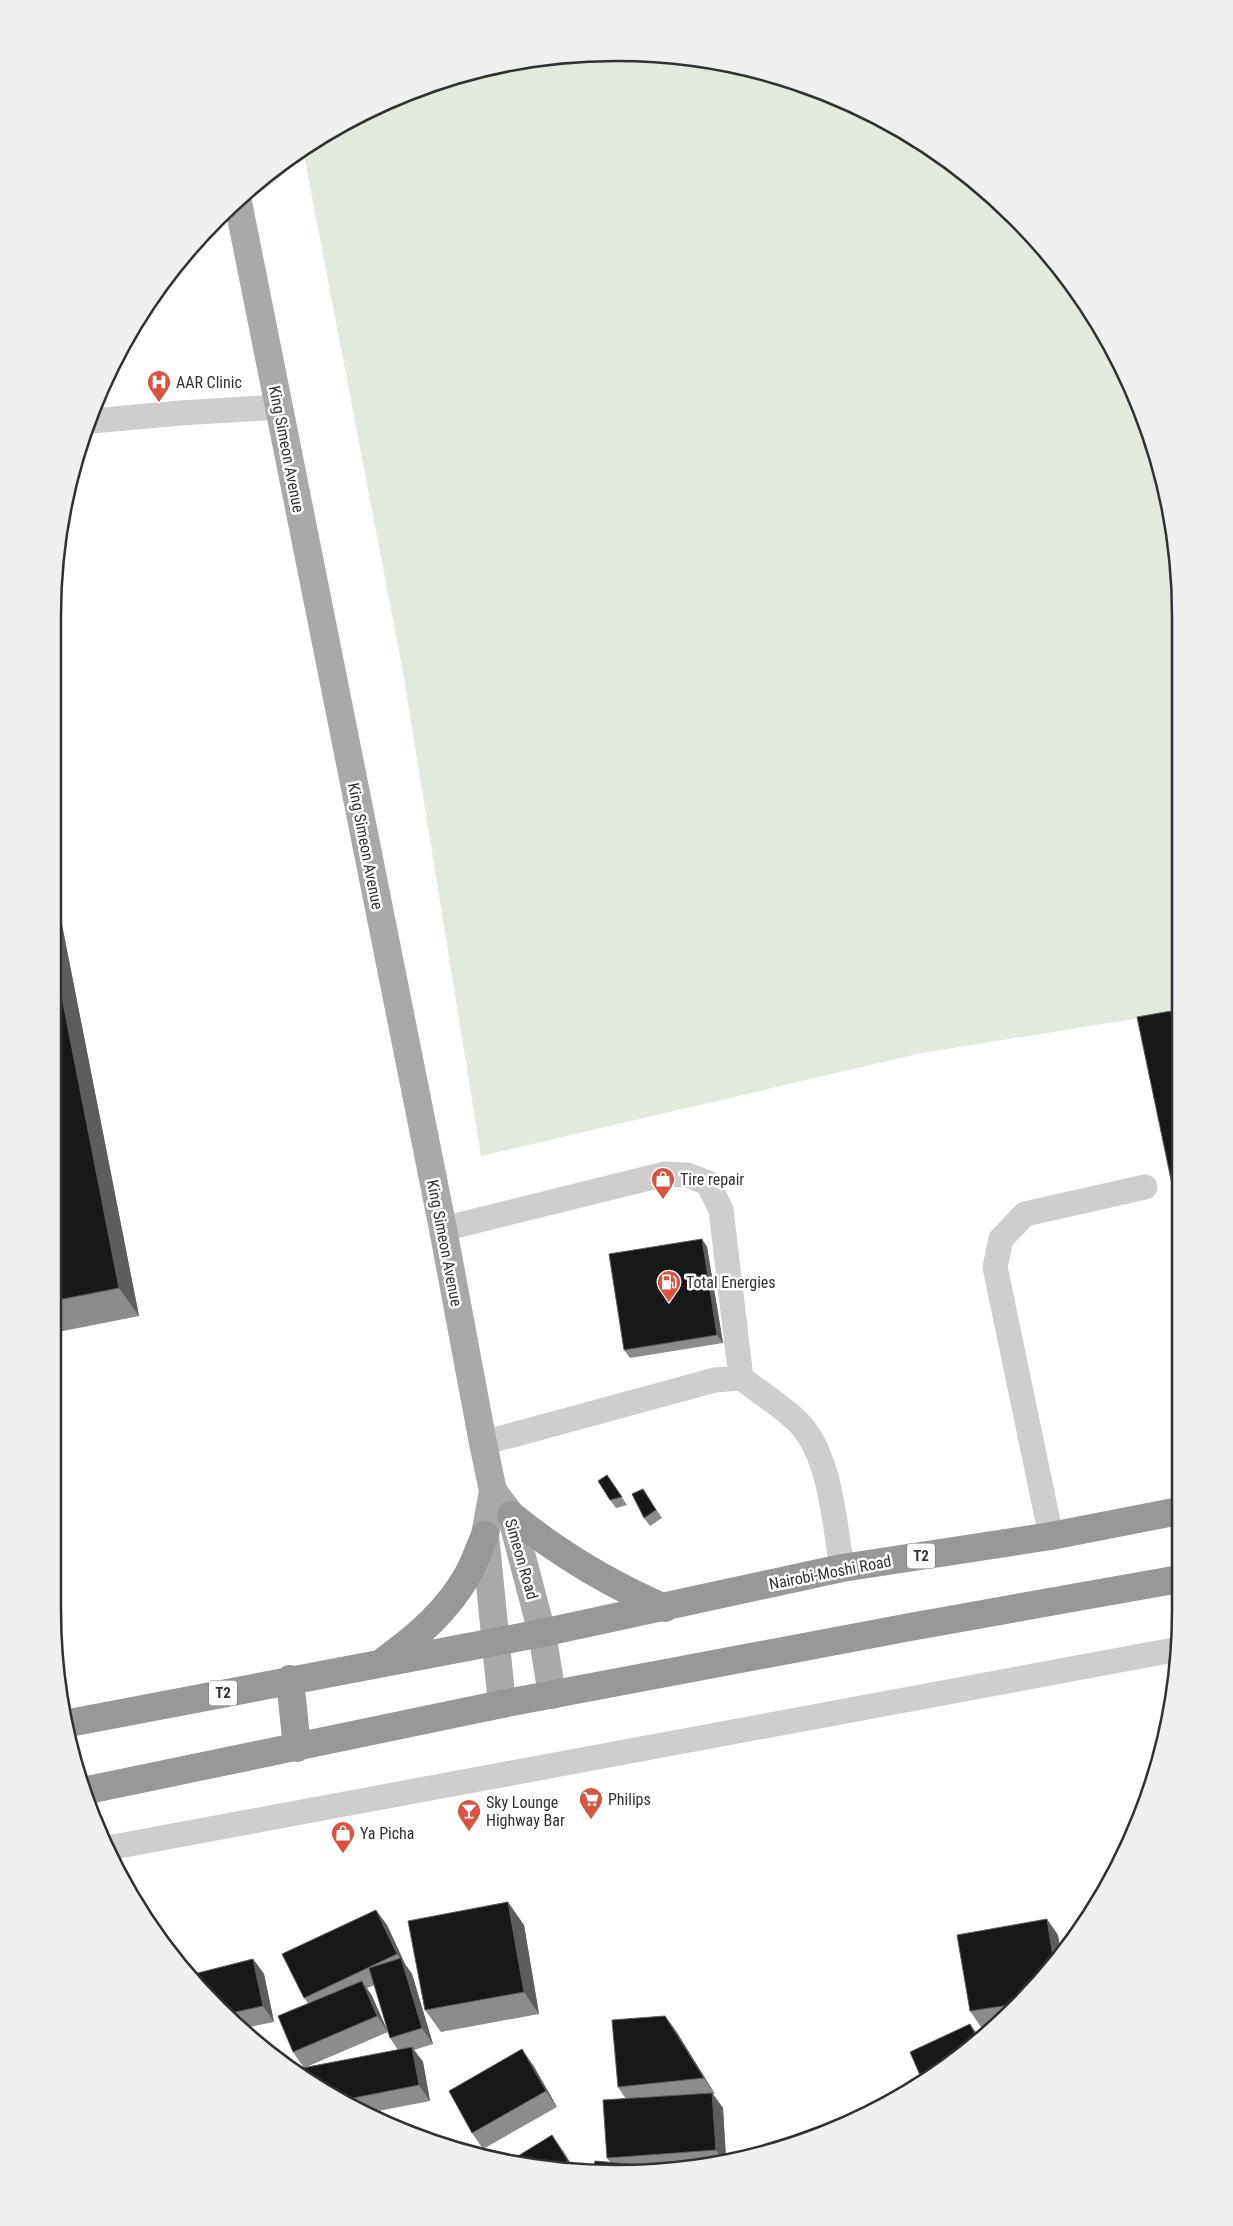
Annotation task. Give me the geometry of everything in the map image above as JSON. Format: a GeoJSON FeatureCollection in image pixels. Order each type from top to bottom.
{"type":"FeatureCollection","features":[{"type":"Feature","properties":{"kind":"highway","name":"Nairobi-Moshi Road"},"geometry":{"type":"LineString","coordinates":[[542,1633],[665,1608],[842,1568],[1051,1536],[1172,1512]]}},
{"type":"Feature","properties":{"kind":"highway"},"geometry":{"type":"LineString","coordinates":[[511,1515],[548,1545],[628,1592],[665,1608]]}},
{"type":"Feature","properties":{"kind":"highway"},"geometry":{"type":"LineString","coordinates":[[382,1662],[408,1643],[444,1609],[468,1574],[484,1535]]}},
{"type":"Feature","properties":{"kind":"highway"},"geometry":{"type":"LineString","coordinates":[[92,1790],[502,1704],[1172,1580]]}},
{"type":"Feature","properties":{"kind":"highway","name":"T2"},"geometry":{"type":"LineString","coordinates":[[73,1722],[290,1679],[542,1633]]}},
{"type":"Feature","properties":{"kind":"highway"},"geometry":{"type":"LineString","coordinates":[[290,1679],[297,1748]]}},
{"type":"Feature","properties":{"kind":"main road","name":"King Simeon Avenue"},"geometry":{"type":"LineString","coordinates":[[239,209],[443,1229],[483,1443],[494,1490]]}},
{"type":"Feature","properties":{"kind":"main road","name":"Simeon Road"},"geometry":{"type":"LineString","coordinates":[[494,1490],[511,1515],[542,1633],[552,1695]]}},
{"type":"Feature","properties":{"kind":"main road","name":"Simeon Road"},"geometry":{"type":"LineString","coordinates":[[494,1490],[484,1535],[502,1704]]}},
{"type":"Feature","properties":{"kind":"lane"},"geometry":{"type":"LineString","coordinates":[[98,420],[279,407]]}},
{"type":"Feature","properties":{"kind":"lane"},"geometry":{"type":"LineString","coordinates":[[443,1229],[664,1174],[687,1174],[708,1183],[721,1210],[741,1378]]}},
{"type":"Feature","properties":{"kind":"lane"},"geometry":{"type":"LineString","coordinates":[[1051,1536],[996,1267],[1001,1239],[1026,1214],[1145,1187]]}},
{"type":"Feature","properties":{"kind":"lane"},"geometry":{"type":"LineString","coordinates":[[483,1443],[715,1380],[741,1378],[797,1421],[816,1448],[826,1474],[842,1568]]}},
{"type":"Feature","properties":{"kind":"lane"},"geometry":{"type":"LineString","coordinates":[[115,1847],[1170,1651]]}},
{"type":"Feature","properties":{"kind":"shaded area"},"geometry":{"type":"Polygon","coordinates":[[[580,62],[653,62],[725,72],[760,80],[829,104],[894,136],[955,176],[983,199],[1034,250],[1057,278],[1097,339],[1129,404],[1142,438],[1161,508],[1171,580],[1172,1013],[922,1053],[481,1156],[403,672],[304,157],[371,119],[438,91],[508,72],[580,62]]]}},
{"type":"Feature","properties":{"kind":"building"},"geometry":{"type":"Polygon","coordinates":[[[61,993],[119,1288],[61,1299],[61,993]]]}},
{"type":"Feature","properties":{"kind":"building"},"geometry":{"type":"Polygon","coordinates":[[[1172,1011],[1172,1184],[1137,1017],[1172,1011]]]}},
{"type":"Feature","properties":{"kind":"building","name":"Total Energies"},"geometry":{"type":"Polygon","coordinates":[[[702,1239],[717,1335],[624,1350],[609,1254],[702,1239]]]}},
{"type":"Feature","properties":{"kind":"building"},"geometry":{"type":"Polygon","coordinates":[[[607,1475],[622,1497],[610,1500],[598,1481],[607,1475]]]}},
{"type":"Feature","properties":{"kind":"building"},"geometry":{"type":"Polygon","coordinates":[[[643,1489],[656,1510],[644,1518],[632,1494],[643,1489]]]}},
{"type":"Feature","properties":{"kind":"building"},"geometry":{"type":"Polygon","coordinates":[[[508,1902],[524,1992],[425,2010],[408,1921],[508,1902]]]}},
{"type":"Feature","properties":{"kind":"building"},"geometry":{"type":"Polygon","coordinates":[[[376,1910],[397,1954],[304,1998],[282,1954],[376,1910]]]}},
{"type":"Feature","properties":{"kind":"building"},"geometry":{"type":"Polygon","coordinates":[[[1047,1919],[1052,1953],[1005,2006],[970,2011],[957,1935],[1047,1919]]]}},
{"type":"Feature","properties":{"kind":"building"},"geometry":{"type":"Polygon","coordinates":[[[401,1958],[422,2028],[390,2038],[369,1968],[401,1958]]]}},
{"type":"Feature","properties":{"kind":"building"},"geometry":{"type":"Polygon","coordinates":[[[253,1959],[263,2006],[235,2012],[197,1973],[253,1959]]]}},
{"type":"Feature","properties":{"kind":"building"},"geometry":{"type":"Polygon","coordinates":[[[362,1981],[377,2016],[293,2052],[278,2016],[362,1981]]]}},
{"type":"Feature","properties":{"kind":"building"},"geometry":{"type":"Polygon","coordinates":[[[665,2016],[704,2078],[618,2087],[612,2020],[665,2016]]]}},
{"type":"Feature","properties":{"kind":"building"},"geometry":{"type":"Polygon","coordinates":[[[970,2024],[975,2034],[920,2074],[910,2052],[970,2024]]]}},
{"type":"Feature","properties":{"kind":"building"},"geometry":{"type":"Polygon","coordinates":[[[412,2047],[419,2085],[354,2098],[303,2068],[412,2047]]]}},
{"type":"Feature","properties":{"kind":"building"},"geometry":{"type":"Polygon","coordinates":[[[522,2049],[546,2091],[472,2133],[449,2091],[522,2049]]]}},
{"type":"Feature","properties":{"kind":"building"},"geometry":{"type":"Polygon","coordinates":[[[712,2093],[716,2150],[607,2158],[603,2100],[712,2093]]]}},
{"type":"Feature","properties":{"kind":"building"},"geometry":{"type":"Polygon","coordinates":[[[552,2135],[568,2161],[566,2162],[518,2156],[552,2135]]]}},
{"type":"Feature","properties":{"kind":"building"},"geometry":{"type":"Polygon","coordinates":[[[595,2161],[635,2164],[616,2165],[594,2164],[595,2161]]]}},
{"type":"Feature","properties":{"kind":"place","name":"AAR Clinic"},"geometry":{"type":"Point","coordinates":[159,403]}},
{"type":"Feature","properties":{"kind":"place","name":"Tire repair"},"geometry":{"type":"Point","coordinates":[663,1200]}},
{"type":"Feature","properties":{"kind":"place","name":"Total Energies"},"geometry":{"type":"Point","coordinates":[669,1303]}},
{"type":"Feature","properties":{"kind":"place","name":"Philips"},"geometry":{"type":"Point","coordinates":[591,1820]}},
{"type":"Feature","properties":{"kind":"place","name":"Sky Lounge Highway Bar"},"geometry":{"type":"Point","coordinates":[469,1832]}},
{"type":"Feature","properties":{"kind":"place","name":"Ya Picha"},"geometry":{"type":"Point","coordinates":[343,1854]}}]}
